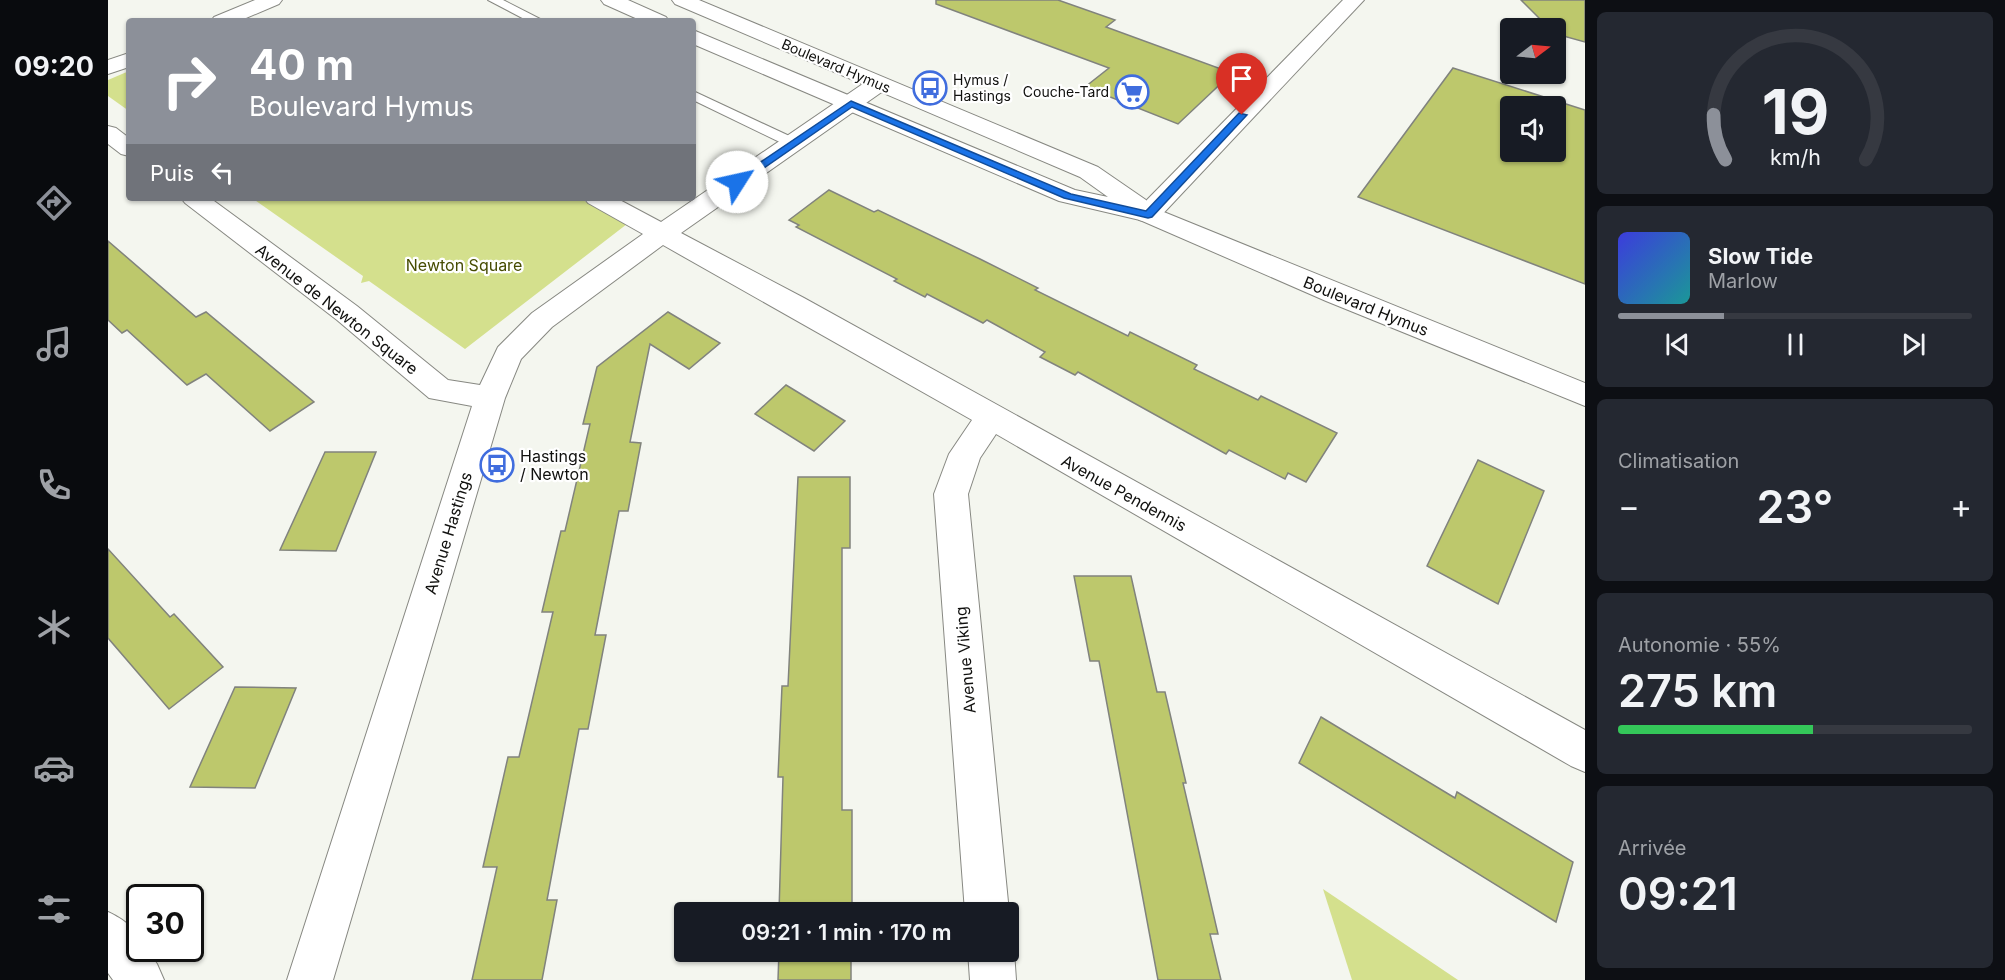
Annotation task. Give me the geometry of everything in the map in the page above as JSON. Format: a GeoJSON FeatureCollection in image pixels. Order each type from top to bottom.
{"type":"FeatureCollection","features":[{"type":"Feature","properties":{"kind":"street","name":"Boulevard Hymus"},"geometry":{"type":"LineString","coordinates":[[682,0],[1089,172],[1148,214]]}},
{"type":"Feature","properties":{"kind":"street"},"geometry":{"type":"LineString","coordinates":[[1148,214],[1354,0]]}},
{"type":"Feature","properties":{"kind":"street"},"geometry":{"type":"LineString","coordinates":[[622,2],[653,18]]}},
{"type":"Feature","properties":{"kind":"street"},"geometry":{"type":"LineString","coordinates":[[232,18],[270,8]]}},
{"type":"Feature","properties":{"kind":"street","name":"Boulevard Hymus"},"geometry":{"type":"LineString","coordinates":[[696,37],[1068,196],[1148,214],[1336,294],[1585,395]]}},
{"type":"Feature","properties":{"kind":"street"},"geometry":{"type":"LineString","coordinates":[[108,68],[126,60]]}},
{"type":"Feature","properties":{"kind":"street","name":"Avenue Hastings"},"geometry":{"type":"LineString","coordinates":[[310,980],[490,398],[507,354],[542,320],[878,84]]}},
{"type":"Feature","properties":{"kind":"street"},"geometry":{"type":"LineString","coordinates":[[108,134],[126,147]]}},
{"type":"Feature","properties":{"kind":"street","name":"Avenue de Newton Square"},"geometry":{"type":"LineString","coordinates":[[198,201],[347,314],[440,390],[490,398]]}},
{"type":"Feature","properties":{"kind":"street"},"geometry":{"type":"LineString","coordinates":[[602,201],[663,234]]}},
{"type":"Feature","properties":{"kind":"street","name":"Avenue Pendennis"},"geometry":{"type":"LineString","coordinates":[[663,234],[794,305],[1585,752]]}},
{"type":"Feature","properties":{"kind":"street","name":"Avenue Viking"},"geometry":{"type":"LineString","coordinates":[[986,902],[951,495],[965,454],[991,418]]}},
{"type":"Feature","properties":{"kind":"street"},"geometry":{"type":"LineString","coordinates":[[108,935],[141,980]]}},
{"type":"Feature","properties":{"kind":"street"},"geometry":{"type":"LineString","coordinates":[[992,962],[993,980]]}},
{"type":"Feature","properties":{"kind":"lane"},"geometry":{"type":"LineString","coordinates":[[494,0],[532,18]]}},
{"type":"Feature","properties":{"kind":"lane"},"geometry":{"type":"LineString","coordinates":[[696,96],[793,143]]}},
{"type":"Feature","properties":{"kind":"green space"},"geometry":{"type":"Polygon","coordinates":[[[126,72],[126,109],[108,96],[108,80],[126,72]]]}},
{"type":"Feature","properties":{"kind":"green space","name":"Newton Square"},"geometry":{"type":"Polygon","coordinates":[[[256,201],[585,201],[627,224],[465,349],[369,281],[361,283],[363,276],[256,201]]]}},
{"type":"Feature","properties":{"kind":"green space"},"geometry":{"type":"Polygon","coordinates":[[[1323,889],[1458,980],[1352,980],[1323,889]]]}},
{"type":"Feature","properties":{"kind":"building"},"geometry":{"type":"Polygon","coordinates":[[[936,0],[1058,0],[1115,20],[1106,27],[1232,73],[1178,124],[1085,87],[1109,68],[936,4],[936,0]]]}},
{"type":"Feature","properties":{"kind":"building"},"geometry":{"type":"Polygon","coordinates":[[[1521,0],[1585,0],[1585,42],[1566,37],[1566,18],[1539,18],[1521,0]]]}},
{"type":"Feature","properties":{"kind":"building"},"geometry":{"type":"Polygon","coordinates":[[[1453,68],[1541,96],[1500,96],[1500,162],[1566,162],[1566,104],[1585,110],[1585,284],[1358,197],[1453,68]]]}},
{"type":"Feature","properties":{"kind":"building"},"geometry":{"type":"Polygon","coordinates":[[[829,190],[874,212],[878,210],[980,259],[1038,288],[1035,290],[1128,336],[1130,332],[1197,365],[1194,369],[1258,400],[1261,396],[1337,433],[1306,482],[1288,473],[1285,479],[1229,450],[1226,454],[1078,372],[1075,375],[1040,357],[1045,352],[987,320],[983,323],[927,294],[925,297],[894,281],[897,279],[796,227],[799,225],[789,220],[829,190]]]}},
{"type":"Feature","properties":{"kind":"building"},"geometry":{"type":"Polygon","coordinates":[[[108,241],[196,317],[206,312],[314,402],[270,431],[206,374],[187,385],[127,330],[122,333],[108,320],[108,241]]]}},
{"type":"Feature","properties":{"kind":"building"},"geometry":{"type":"Polygon","coordinates":[[[668,312],[720,343],[689,369],[650,344],[630,442],[641,443],[628,511],[619,511],[595,635],[606,635],[588,729],[579,729],[547,900],[557,900],[542,980],[472,980],[497,867],[483,867],[508,757],[519,757],[553,612],[542,612],[561,531],[565,531],[590,424],[583,424],[597,367],[668,312]]]}},
{"type":"Feature","properties":{"kind":"building"},"geometry":{"type":"Polygon","coordinates":[[[786,385],[845,421],[814,451],[755,414],[786,385]]]}},
{"type":"Feature","properties":{"kind":"building"},"geometry":{"type":"Polygon","coordinates":[[[325,452],[376,452],[336,551],[280,550],[325,452]]]}},
{"type":"Feature","properties":{"kind":"building"},"geometry":{"type":"Polygon","coordinates":[[[1478,460],[1544,491],[1498,604],[1427,566],[1478,460]]]}},
{"type":"Feature","properties":{"kind":"building"},"geometry":{"type":"Polygon","coordinates":[[[798,477],[850,477],[850,548],[842,548],[842,810],[852,810],[852,902],[779,902],[783,777],[778,777],[782,686],[788,686],[798,477]]]}},
{"type":"Feature","properties":{"kind":"building"},"geometry":{"type":"Polygon","coordinates":[[[108,549],[170,617],[174,614],[223,667],[169,709],[108,638],[108,549]]]}},
{"type":"Feature","properties":{"kind":"building"},"geometry":{"type":"Polygon","coordinates":[[[1074,576],[1131,576],[1157,692],[1165,692],[1186,783],[1183,783],[1218,934],[1210,934],[1221,980],[1158,980],[1099,661],[1090,661],[1074,576]]]}},
{"type":"Feature","properties":{"kind":"building"},"geometry":{"type":"Polygon","coordinates":[[[235,687],[296,688],[255,788],[190,787],[235,687]]]}},
{"type":"Feature","properties":{"kind":"building"},"geometry":{"type":"Polygon","coordinates":[[[1321,717],[1455,798],[1457,792],[1573,862],[1556,922],[1299,763],[1321,717]]]}},
{"type":"Feature","properties":{"kind":"building"},"geometry":{"type":"Polygon","coordinates":[[[779,962],[851,962],[851,980],[778,980],[779,962]]]}},
{"type":"Feature","properties":{"kind":"place","name":"Hymus / Hastings"},"geometry":{"type":"Point","coordinates":[930,88]}},
{"type":"Feature","properties":{"kind":"place","name":"Couche-Tard"},"geometry":{"type":"Point","coordinates":[1132,92]}},
{"type":"Feature","properties":{"kind":"place","name":"Hastings / Newton"},"geometry":{"type":"Point","coordinates":[497,465]}},
{"type":"Feature","properties":{"kind":"route"},"geometry":{"type":"LineString","coordinates":[[737,182],[851,104],[1068,196],[1148,214],[1242,115]]}}]}
